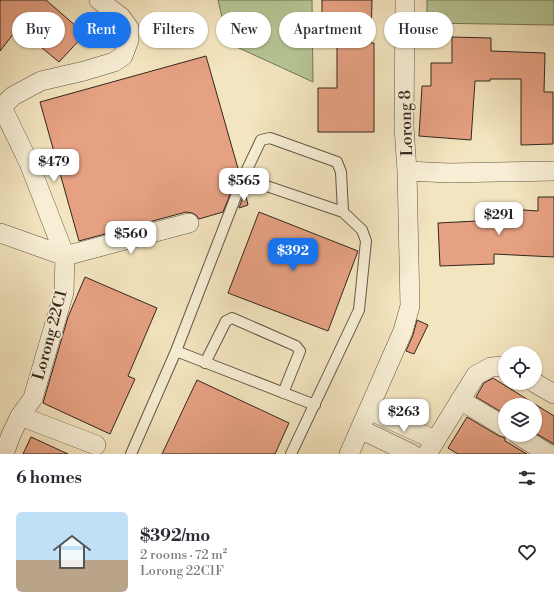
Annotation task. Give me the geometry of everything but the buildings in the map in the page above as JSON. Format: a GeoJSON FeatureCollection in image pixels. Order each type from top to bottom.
{"type":"FeatureCollection","features":[{"type":"Feature","properties":{"kind":"street","name":"Lorong 8"},"geometry":{"type":"LineString","coordinates":[[405,0],[404,127],[407,171],[449,173],[554,171]]}},
{"type":"Feature","properties":{"kind":"street","name":"Lorong 22C1"},"geometry":{"type":"LineString","coordinates":[[4,454],[5,432],[20,416],[33,398],[64,292],[65,256],[29,163],[1,106],[13,96],[41,81],[114,62],[123,56],[129,40],[129,28],[122,17],[102,2]]}},
{"type":"Feature","properties":{"kind":"street"},"geometry":{"type":"LineString","coordinates":[[349,454],[404,331],[410,306],[407,171]]}},
{"type":"Feature","properties":{"kind":"street"},"geometry":{"type":"LineString","coordinates":[[0,234],[65,256],[189,223]]}},
{"type":"Feature","properties":{"kind":"street"},"geometry":{"type":"LineString","coordinates":[[369,410],[431,447],[476,375],[491,367],[498,366]]}},
{"type":"Feature","properties":{"kind":"street"},"geometry":{"type":"LineString","coordinates":[[542,387],[554,394]]}},
{"type":"Feature","properties":{"kind":"street"},"geometry":{"type":"LineString","coordinates":[[460,400],[498,423]]}},
{"type":"Feature","properties":{"kind":"street"},"geometry":{"type":"LineString","coordinates":[[20,416],[96,445]]}},
{"type":"Feature","properties":{"kind":"street"},"geometry":{"type":"LineString","coordinates":[[360,429],[412,454]]}},
{"type":"Feature","properties":{"kind":"street"},"geometry":{"type":"LineString","coordinates":[[529,442],[549,454]]}},
{"type":"Feature","properties":{"kind":"lane"},"geometry":{"type":"LineString","coordinates":[[131,454],[176,351],[243,178],[261,140],[270,138],[337,162],[341,172],[343,212]]}},
{"type":"Feature","properties":{"kind":"lane"},"geometry":{"type":"LineString","coordinates":[[243,178],[343,212],[362,230],[366,241],[359,310],[291,454]]}},
{"type":"Feature","properties":{"kind":"lane"},"geometry":{"type":"LineString","coordinates":[[205,363],[226,321],[232,318],[296,346],[300,351],[283,393]]}},
{"type":"Feature","properties":{"kind":"lane"},"geometry":{"type":"LineString","coordinates":[[176,351],[315,405]]}},
{"type":"Feature","properties":{"kind":"green space"},"geometry":{"type":"Polygon","coordinates":[[[218,0],[312,0],[312,12],[279,12],[279,48],[313,48],[313,82],[239,48],[271,48],[271,12],[221,12],[218,0]]]}},
{"type":"Feature","properties":{"kind":"green space"},"geometry":{"type":"Polygon","coordinates":[[[427,0],[554,0],[554,25],[453,23],[453,12],[427,12],[427,0]]]}}]}
